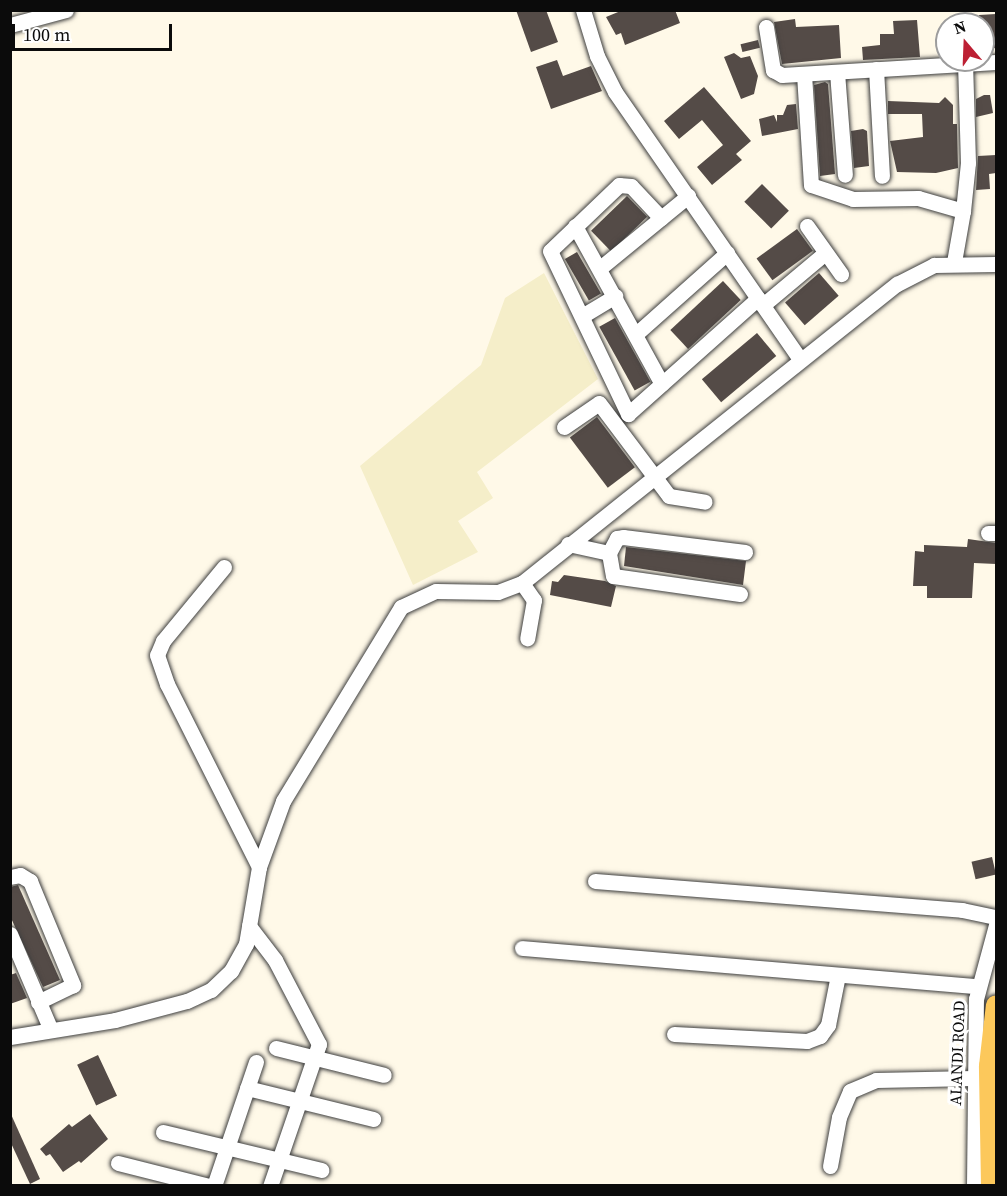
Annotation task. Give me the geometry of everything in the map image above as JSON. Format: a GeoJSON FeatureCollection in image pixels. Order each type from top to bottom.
{"type":"FeatureCollection","features":[{"type":"Feature","properties":{"kind":"main road"},"geometry":{"type":"LineString","coordinates":[[991,1185],[988,1066],[996,1005]]}},
{"type":"Feature","properties":{"kind":"street"},"geometry":{"type":"LineString","coordinates":[[10,25],[66,10]]}},
{"type":"Feature","properties":{"kind":"street"},"geometry":{"type":"LineString","coordinates":[[583,10],[597,56],[615,92],[800,360]]}},
{"type":"Feature","properties":{"kind":"street"},"geometry":{"type":"LineString","coordinates":[[766,27],[773,70],[782,75],[935,65]]}},
{"type":"Feature","properties":{"kind":"street"},"geometry":{"type":"LineString","coordinates":[[876,69],[882,176]]}},
{"type":"Feature","properties":{"kind":"street"},"geometry":{"type":"LineString","coordinates":[[837,72],[844,175]]}},
{"type":"Feature","properties":{"kind":"street"},"geometry":{"type":"LineString","coordinates":[[954,262],[968,163],[965,72]]}},
{"type":"Feature","properties":{"kind":"street"},"geometry":{"type":"LineString","coordinates":[[804,74],[811,185],[853,199],[918,198],[963,211]]}},
{"type":"Feature","properties":{"kind":"street"},"geometry":{"type":"LineString","coordinates":[[661,218],[625,184],[612,190],[550,251],[628,414],[761,302],[825,253]]}},
{"type":"Feature","properties":{"kind":"street"},"geometry":{"type":"LineString","coordinates":[[600,268],[688,196]]}},
{"type":"Feature","properties":{"kind":"street"},"geometry":{"type":"LineString","coordinates":[[575,226],[662,384]]}},
{"type":"Feature","properties":{"kind":"street"},"geometry":{"type":"LineString","coordinates":[[807,226],[841,274]]}},
{"type":"Feature","properties":{"kind":"street"},"geometry":{"type":"LineString","coordinates":[[636,334],[727,253]]}},
{"type":"Feature","properties":{"kind":"street"},"geometry":{"type":"LineString","coordinates":[[10,1037],[50,1028],[126,1017],[202,995],[231,972],[246,944],[259,867],[283,801],[301,767],[401,608],[436,591],[498,592],[522,582],[653,475],[897,284],[934,265],[954,262],[996,264]]}},
{"type":"Feature","properties":{"kind":"street"},"geometry":{"type":"LineString","coordinates":[[582,316],[615,296]]}},
{"type":"Feature","properties":{"kind":"street"},"geometry":{"type":"LineString","coordinates":[[564,427],[599,404],[669,496],[705,502]]}},
{"type":"Feature","properties":{"kind":"street"},"geometry":{"type":"LineString","coordinates":[[740,594],[613,576],[609,553],[613,543],[623,537],[745,552]]}},
{"type":"Feature","properties":{"kind":"street"},"geometry":{"type":"LineString","coordinates":[[568,544],[609,553]]}},
{"type":"Feature","properties":{"kind":"street"},"geometry":{"type":"LineString","coordinates":[[224,567],[163,641],[157,655],[167,684],[259,867]]}},
{"type":"Feature","properties":{"kind":"street"},"geometry":{"type":"LineString","coordinates":[[522,582],[534,600],[527,638]]}},
{"type":"Feature","properties":{"kind":"street"},"geometry":{"type":"LineString","coordinates":[[10,878],[20,875],[30,881],[73,985],[38,1002]]}},
{"type":"Feature","properties":{"kind":"street"},"geometry":{"type":"LineString","coordinates":[[595,881],[962,910],[996,917]]}},
{"type":"Feature","properties":{"kind":"street","name":"ALANDI ROAD"},"geometry":{"type":"LineString","coordinates":[[974,1185],[973,1078],[978,986],[996,925]]}},
{"type":"Feature","properties":{"kind":"street"},"geometry":{"type":"LineString","coordinates":[[249,926],[269,949],[316,1033],[319,1044],[270,1185]]}},
{"type":"Feature","properties":{"kind":"street"},"geometry":{"type":"LineString","coordinates":[[10,934],[50,1028]]}},
{"type":"Feature","properties":{"kind":"street"},"geometry":{"type":"LineString","coordinates":[[522,948],[978,986]]}},
{"type":"Feature","properties":{"kind":"street"},"geometry":{"type":"LineString","coordinates":[[674,1034],[807,1041],[820,1036],[828,1025],[838,975]]}},
{"type":"Feature","properties":{"kind":"street"},"geometry":{"type":"LineString","coordinates":[[276,1048],[384,1075]]}},
{"type":"Feature","properties":{"kind":"street"},"geometry":{"type":"LineString","coordinates":[[214,1185],[256,1062]]}},
{"type":"Feature","properties":{"kind":"street"},"geometry":{"type":"LineString","coordinates":[[830,1166],[839,1117],[850,1091],[876,1080],[973,1078]]}},
{"type":"Feature","properties":{"kind":"street"},"geometry":{"type":"LineString","coordinates":[[247,1088],[373,1119]]}},
{"type":"Feature","properties":{"kind":"street"},"geometry":{"type":"LineString","coordinates":[[163,1132],[321,1170]]}},
{"type":"Feature","properties":{"kind":"street"},"geometry":{"type":"LineString","coordinates":[[118,1163],[209,1185]]}},
{"type":"Feature","properties":{"kind":"shaded area"},"geometry":{"type":"Polygon","coordinates":[[[544,273],[598,379],[477,472],[493,498],[458,521],[478,552],[413,585],[360,466],[481,365],[505,298],[544,273]]]}},
{"type":"Feature","properties":{"kind":"building"},"geometry":{"type":"Polygon","coordinates":[[[516,10],[546,10],[558,42],[531,52],[516,10]]]}},
{"type":"Feature","properties":{"kind":"building"},"geometry":{"type":"Polygon","coordinates":[[[623,10],[675,10],[680,23],[625,45],[621,33],[616,35],[606,17],[623,10]]]}},
{"type":"Feature","properties":{"kind":"building"},"geometry":{"type":"Polygon","coordinates":[[[995,14],[996,14],[995,48],[995,14]]]}},
{"type":"Feature","properties":{"kind":"building"},"geometry":{"type":"Polygon","coordinates":[[[795,19],[796,27],[839,25],[841,58],[782,64],[774,22],[795,19]]]}},
{"type":"Feature","properties":{"kind":"building"},"geometry":{"type":"Polygon","coordinates":[[[917,20],[920,57],[863,60],[862,47],[880,45],[880,34],[894,34],[893,21],[917,20]]]}},
{"type":"Feature","properties":{"kind":"building"},"geometry":{"type":"Polygon","coordinates":[[[758,40],[760,48],[742,52],[741,44],[758,40]]]}},
{"type":"Feature","properties":{"kind":"building"},"geometry":{"type":"Polygon","coordinates":[[[734,53],[741,58],[750,56],[758,76],[754,94],[741,99],[724,57],[734,53]]]}},
{"type":"Feature","properties":{"kind":"building"},"geometry":{"type":"Polygon","coordinates":[[[557,60],[563,76],[591,66],[602,91],[551,109],[536,67],[557,60]]]}},
{"type":"Feature","properties":{"kind":"building"},"geometry":{"type":"Polygon","coordinates":[[[825,82],[828,84],[835,174],[820,176],[814,85],[825,82]]]}},
{"type":"Feature","properties":{"kind":"building"},"geometry":{"type":"Polygon","coordinates":[[[704,87],[751,141],[736,154],[742,160],[712,185],[697,167],[723,145],[702,120],[679,139],[664,121],[704,87]]]}},
{"type":"Feature","properties":{"kind":"building"},"geometry":{"type":"Polygon","coordinates":[[[990,95],[993,113],[976,117],[976,99],[990,95]]]}},
{"type":"Feature","properties":{"kind":"building"},"geometry":{"type":"Polygon","coordinates":[[[945,97],[953,105],[953,124],[957,124],[958,168],[936,173],[897,172],[890,141],[923,137],[922,114],[888,114],[888,101],[939,103],[945,97]]]}},
{"type":"Feature","properties":{"kind":"building"},"geometry":{"type":"Polygon","coordinates":[[[796,104],[798,129],[762,136],[759,119],[774,115],[777,122],[777,115],[783,115],[787,105],[796,104]]]}},
{"type":"Feature","properties":{"kind":"building"},"geometry":{"type":"Polygon","coordinates":[[[863,129],[867,131],[869,166],[854,168],[851,131],[863,129]]]}},
{"type":"Feature","properties":{"kind":"building"},"geometry":{"type":"Polygon","coordinates":[[[996,155],[996,173],[989,174],[990,189],[976,190],[978,156],[996,155]]]}},
{"type":"Feature","properties":{"kind":"building"},"geometry":{"type":"Polygon","coordinates":[[[762,184],[789,211],[771,229],[744,202],[762,184]]]}},
{"type":"Feature","properties":{"kind":"building"},"geometry":{"type":"Polygon","coordinates":[[[627,196],[647,217],[611,252],[591,231],[627,196]]]}},
{"type":"Feature","properties":{"kind":"building"},"geometry":{"type":"Polygon","coordinates":[[[797,229],[813,251],[772,280],[757,258],[797,229]]]}},
{"type":"Feature","properties":{"kind":"building"},"geometry":{"type":"Polygon","coordinates":[[[577,252],[601,294],[589,301],[565,259],[577,252]]]}},
{"type":"Feature","properties":{"kind":"building"},"geometry":{"type":"Polygon","coordinates":[[[819,273],[839,296],[805,325],[785,303],[819,273]]]}},
{"type":"Feature","properties":{"kind":"building"},"geometry":{"type":"Polygon","coordinates":[[[723,281],[741,300],[688,349],[670,330],[723,281]]]}},
{"type":"Feature","properties":{"kind":"building"},"geometry":{"type":"Polygon","coordinates":[[[615,318],[650,382],[635,391],[599,327],[615,318]]]}},
{"type":"Feature","properties":{"kind":"building"},"geometry":{"type":"Polygon","coordinates":[[[757,333],[776,356],[721,402],[702,379],[757,333]]]}},
{"type":"Feature","properties":{"kind":"building"},"geometry":{"type":"Polygon","coordinates":[[[597,417],[635,467],[608,488],[570,437],[597,417]]]}},
{"type":"Feature","properties":{"kind":"building"},"geometry":{"type":"Polygon","coordinates":[[[968,539],[996,543],[996,564],[974,563],[972,598],[927,598],[927,586],[913,586],[915,551],[924,552],[924,545],[967,547],[968,539]]]}},
{"type":"Feature","properties":{"kind":"building"},"geometry":{"type":"Polygon","coordinates":[[[626,547],[746,561],[743,585],[624,566],[626,547]]]}},
{"type":"Feature","properties":{"kind":"building"},"geometry":{"type":"Polygon","coordinates":[[[564,575],[605,581],[616,586],[611,607],[550,595],[552,581],[558,582],[564,575]]]}},
{"type":"Feature","properties":{"kind":"building"},"geometry":{"type":"Polygon","coordinates":[[[992,857],[996,875],[976,879],[972,862],[992,857]]]}},
{"type":"Feature","properties":{"kind":"building"},"geometry":{"type":"Polygon","coordinates":[[[18,885],[60,980],[43,987],[10,916],[10,887],[18,885]]]}},
{"type":"Feature","properties":{"kind":"building"},"geometry":{"type":"Polygon","coordinates":[[[16,973],[27,998],[10,1004],[10,975],[16,973]]]}},
{"type":"Feature","properties":{"kind":"building"},"geometry":{"type":"Polygon","coordinates":[[[98,1055],[117,1096],[96,1106],[77,1065],[98,1055]]]}},
{"type":"Feature","properties":{"kind":"building"},"geometry":{"type":"Polygon","coordinates":[[[10,1112],[40,1179],[30,1184],[10,1141],[10,1112]]]}},
{"type":"Feature","properties":{"kind":"building"},"geometry":{"type":"Polygon","coordinates":[[[90,1114],[108,1139],[81,1163],[79,1161],[63,1172],[50,1154],[46,1156],[40,1149],[69,1124],[72,1127],[90,1114]]]}}]}
